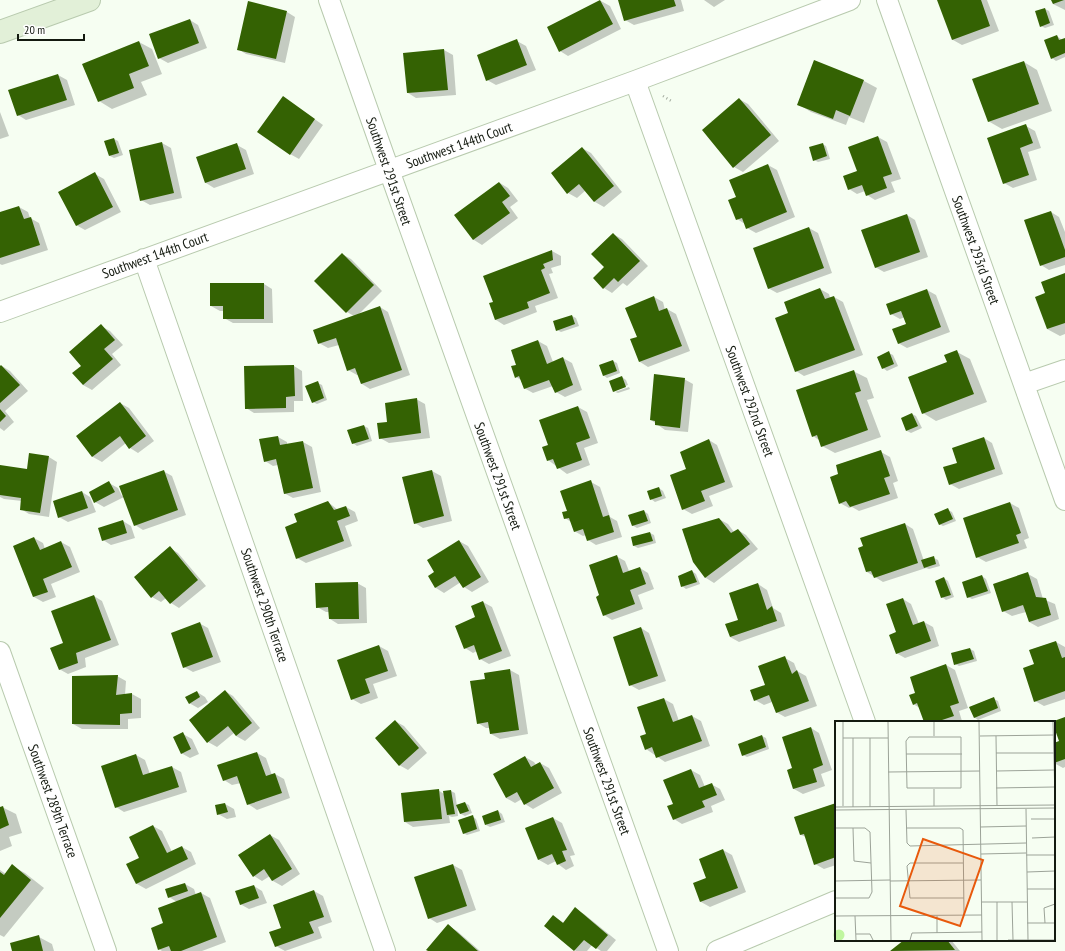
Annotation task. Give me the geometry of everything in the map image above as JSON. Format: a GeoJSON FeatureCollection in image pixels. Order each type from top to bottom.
{"type":"FeatureCollection","features":[{"type":"Feature","properties":{"kind":"street"},"geometry":{"type":"LineString","coordinates":[[0,32],[89,0]]}},
{"type":"Feature","properties":{"kind":"street","name":"Southwest 291st Street"},"geometry":{"type":"LineString","coordinates":[[329,0],[668,951]]}},
{"type":"Feature","properties":{"kind":"street","name":"Southwest 144th Court"},"geometry":{"type":"LineString","coordinates":[[0,312],[850,0]]}},
{"type":"Feature","properties":{"kind":"street","name":"Southwest 293rd Street"},"geometry":{"type":"LineString","coordinates":[[887,0],[1065,500]]}},
{"type":"Feature","properties":{"kind":"street","name":"Southwest 292nd Street"},"geometry":{"type":"LineString","coordinates":[[635,80],[865,721]]}},
{"type":"Feature","properties":{"kind":"street","name":"Southwest 290th Terrace"},"geometry":{"type":"LineString","coordinates":[[144,259],[385,951]]}},
{"type":"Feature","properties":{"kind":"street"},"geometry":{"type":"LineString","coordinates":[[1024,384],[1065,370]]}},
{"type":"Feature","properties":{"kind":"street","name":"Southwest 289th Terrace"},"geometry":{"type":"LineString","coordinates":[[0,652],[106,951]]}},
{"type":"Feature","properties":{"kind":"street"},"geometry":{"type":"LineString","coordinates":[[717,951],[835,901]]}},
{"type":"Feature","properties":{"kind":"building"},"geometry":{"type":"Polygon","coordinates":[[[600,0],[613,24],[559,52],[547,27],[600,0]]]}},
{"type":"Feature","properties":{"kind":"building"},"geometry":{"type":"Polygon","coordinates":[[[618,0],[674,0],[676,6],[624,21],[618,0]]]}},
{"type":"Feature","properties":{"kind":"building"},"geometry":{"type":"Polygon","coordinates":[[[937,0],[981,0],[990,26],[952,40],[937,0]]]}},
{"type":"Feature","properties":{"kind":"building"},"geometry":{"type":"Polygon","coordinates":[[[1051,0],[1064,0],[1053,4],[1051,0]]]}},
{"type":"Feature","properties":{"kind":"building"},"geometry":{"type":"Polygon","coordinates":[[[248,1],[287,11],[276,59],[237,50],[248,1]]]}},
{"type":"Feature","properties":{"kind":"building"},"geometry":{"type":"Polygon","coordinates":[[[1045,8],[1050,23],[1040,27],[1035,11],[1045,8]]]}},
{"type":"Feature","properties":{"kind":"building"},"geometry":{"type":"Polygon","coordinates":[[[190,19],[199,43],[158,59],[149,34],[190,19]]]}},
{"type":"Feature","properties":{"kind":"building"},"geometry":{"type":"Polygon","coordinates":[[[1057,35],[1059,40],[1065,38],[1065,53],[1051,59],[1044,40],[1057,35]]]}},
{"type":"Feature","properties":{"kind":"building"},"geometry":{"type":"Polygon","coordinates":[[[517,39],[527,65],[486,81],[477,55],[517,39]]]}},
{"type":"Feature","properties":{"kind":"building"},"geometry":{"type":"Polygon","coordinates":[[[139,41],[149,66],[129,74],[134,88],[98,102],[82,64],[139,41]]]}},
{"type":"Feature","properties":{"kind":"building"},"geometry":{"type":"Polygon","coordinates":[[[444,49],[448,90],[407,93],[403,53],[444,49]]]}},
{"type":"Feature","properties":{"kind":"building"},"geometry":{"type":"Polygon","coordinates":[[[814,60],[864,80],[850,116],[836,110],[833,119],[797,105],[814,60]]]}},
{"type":"Feature","properties":{"kind":"building"},"geometry":{"type":"Polygon","coordinates":[[[1024,61],[1039,104],[988,122],[972,79],[1024,61]]]}},
{"type":"Feature","properties":{"kind":"building"},"geometry":{"type":"Polygon","coordinates":[[[58,74],[67,100],[17,116],[8,90],[58,74]]]}},
{"type":"Feature","properties":{"kind":"building"},"geometry":{"type":"Polygon","coordinates":[[[283,96],[315,119],[290,155],[257,132],[283,96]]]}},
{"type":"Feature","properties":{"kind":"building"},"geometry":{"type":"Polygon","coordinates":[[[739,98],[771,135],[733,168],[702,130],[739,98]]]}},
{"type":"Feature","properties":{"kind":"building"},"geometry":{"type":"Polygon","coordinates":[[[1026,124],[1033,143],[1020,148],[1029,175],[1003,184],[987,138],[1026,124]]]}},
{"type":"Feature","properties":{"kind":"building"},"geometry":{"type":"Polygon","coordinates":[[[878,136],[892,174],[883,177],[887,188],[866,196],[862,185],[848,190],[843,176],[857,171],[848,147],[878,136]]]}},
{"type":"Feature","properties":{"kind":"building"},"geometry":{"type":"Polygon","coordinates":[[[114,138],[119,153],[109,156],[104,141],[114,138]]]}},
{"type":"Feature","properties":{"kind":"building"},"geometry":{"type":"Polygon","coordinates":[[[162,142],[174,193],[140,201],[129,150],[162,142]]]}},
{"type":"Feature","properties":{"kind":"building"},"geometry":{"type":"Polygon","coordinates":[[[237,143],[246,169],[205,183],[196,157],[237,143]]]}},
{"type":"Feature","properties":{"kind":"building"},"geometry":{"type":"Polygon","coordinates":[[[823,143],[827,156],[813,161],[809,147],[823,143]]]}},
{"type":"Feature","properties":{"kind":"building"},"geometry":{"type":"Polygon","coordinates":[[[582,147],[614,186],[594,202],[579,184],[567,194],[551,173],[582,147]]]}},
{"type":"Feature","properties":{"kind":"building"},"geometry":{"type":"Polygon","coordinates":[[[768,164],[787,212],[746,229],[742,218],[736,220],[728,200],[736,197],[729,180],[768,164]]]}},
{"type":"Feature","properties":{"kind":"building"},"geometry":{"type":"Polygon","coordinates":[[[95,172],[113,207],[76,226],[58,192],[95,172]]]}},
{"type":"Feature","properties":{"kind":"building"},"geometry":{"type":"Polygon","coordinates":[[[499,182],[510,196],[502,202],[510,213],[473,240],[454,215],[499,182]]]}},
{"type":"Feature","properties":{"kind":"building"},"geometry":{"type":"Polygon","coordinates":[[[19,206],[24,219],[31,217],[40,245],[0,258],[0,212],[19,206]]]}},
{"type":"Feature","properties":{"kind":"building"},"geometry":{"type":"Polygon","coordinates":[[[1051,211],[1065,250],[1065,257],[1040,266],[1024,220],[1051,211]]]}},
{"type":"Feature","properties":{"kind":"building"},"geometry":{"type":"Polygon","coordinates":[[[907,214],[920,252],[875,268],[861,230],[907,214]]]}},
{"type":"Feature","properties":{"kind":"building"},"geometry":{"type":"Polygon","coordinates":[[[809,227],[824,268],[768,289],[753,248],[809,227]]]}},
{"type":"Feature","properties":{"kind":"building"},"geometry":{"type":"Polygon","coordinates":[[[613,233],[640,261],[618,282],[614,278],[603,289],[593,278],[604,267],[591,254],[613,233]]]}},
{"type":"Feature","properties":{"kind":"building"},"geometry":{"type":"Polygon","coordinates":[[[552,250],[553,260],[543,264],[545,268],[541,270],[550,293],[527,302],[529,308],[495,320],[489,303],[493,302],[483,276],[552,250]]]}},
{"type":"Feature","properties":{"kind":"building"},"geometry":{"type":"Polygon","coordinates":[[[342,253],[374,285],[346,313],[314,281],[342,253]]]}},
{"type":"Feature","properties":{"kind":"building"},"geometry":{"type":"Polygon","coordinates":[[[1065,273],[1065,323],[1047,329],[1035,297],[1045,293],[1041,282],[1065,273]]]}},
{"type":"Feature","properties":{"kind":"building"},"geometry":{"type":"Polygon","coordinates":[[[210,283],[264,283],[264,319],[223,319],[223,306],[210,306],[210,283]]]}},
{"type":"Feature","properties":{"kind":"building"},"geometry":{"type":"Polygon","coordinates":[[[820,288],[825,299],[834,296],[855,350],[795,372],[775,318],[788,313],[784,302],[820,288]]]}},
{"type":"Feature","properties":{"kind":"building"},"geometry":{"type":"Polygon","coordinates":[[[927,289],[941,327],[898,344],[892,329],[906,324],[901,311],[890,315],[886,304],[927,289]]]}},
{"type":"Feature","properties":{"kind":"building"},"geometry":{"type":"Polygon","coordinates":[[[654,296],[659,311],[667,308],[682,346],[639,362],[630,339],[637,337],[625,308],[654,296]]]}},
{"type":"Feature","properties":{"kind":"building"},"geometry":{"type":"Polygon","coordinates":[[[380,306],[402,370],[361,384],[355,368],[347,371],[336,338],[318,344],[313,330],[380,306]]]}},
{"type":"Feature","properties":{"kind":"building"},"geometry":{"type":"Polygon","coordinates":[[[572,315],[575,324],[556,331],[553,321],[572,315]]]}},
{"type":"Feature","properties":{"kind":"building"},"geometry":{"type":"Polygon","coordinates":[[[101,324],[115,340],[104,349],[113,359],[83,385],[72,373],[81,366],[69,352],[101,324]]]}},
{"type":"Feature","properties":{"kind":"building"},"geometry":{"type":"Polygon","coordinates":[[[538,340],[547,364],[563,357],[573,385],[555,393],[549,380],[524,389],[519,376],[515,378],[511,366],[516,365],[511,350],[538,340]]]}},
{"type":"Feature","properties":{"kind":"building"},"geometry":{"type":"Polygon","coordinates":[[[957,350],[974,394],[922,414],[908,377],[947,362],[944,355],[957,350]]]}},
{"type":"Feature","properties":{"kind":"building"},"geometry":{"type":"Polygon","coordinates":[[[889,351],[894,364],[882,369],[877,357],[889,351]]]}},
{"type":"Feature","properties":{"kind":"building"},"geometry":{"type":"Polygon","coordinates":[[[613,360],[617,371],[603,376],[599,365],[613,360]]]}},
{"type":"Feature","properties":{"kind":"building"},"geometry":{"type":"Polygon","coordinates":[[[1,365],[20,385],[0,403],[0,366],[1,365]]]}},
{"type":"Feature","properties":{"kind":"building"},"geometry":{"type":"Polygon","coordinates":[[[294,365],[295,396],[286,397],[286,408],[245,409],[244,366],[294,365]]]}},
{"type":"Feature","properties":{"kind":"building"},"geometry":{"type":"Polygon","coordinates":[[[854,370],[861,391],[855,393],[868,430],[821,447],[817,435],[812,437],[796,390],[854,370]]]}},
{"type":"Feature","properties":{"kind":"building"},"geometry":{"type":"Polygon","coordinates":[[[654,374],[685,378],[680,428],[655,425],[655,421],[650,420],[654,374]]]}},
{"type":"Feature","properties":{"kind":"building"},"geometry":{"type":"Polygon","coordinates":[[[622,376],[626,387],[613,392],[609,381],[622,376]]]}},
{"type":"Feature","properties":{"kind":"building"},"geometry":{"type":"Polygon","coordinates":[[[318,381],[324,398],[312,403],[305,386],[318,381]]]}},
{"type":"Feature","properties":{"kind":"building"},"geometry":{"type":"Polygon","coordinates":[[[417,398],[421,433],[379,439],[377,423],[387,422],[385,403],[417,398]]]}},
{"type":"Feature","properties":{"kind":"building"},"geometry":{"type":"Polygon","coordinates":[[[120,402],[146,436],[129,449],[120,436],[92,457],[76,436],[120,402]]]}},
{"type":"Feature","properties":{"kind":"building"},"geometry":{"type":"Polygon","coordinates":[[[578,406],[590,438],[576,443],[582,460],[557,469],[553,459],[547,461],[542,447],[548,445],[539,420],[578,406]]]}},
{"type":"Feature","properties":{"kind":"building"},"geometry":{"type":"Polygon","coordinates":[[[0,409],[6,416],[0,422],[0,409]]]}},
{"type":"Feature","properties":{"kind":"building"},"geometry":{"type":"Polygon","coordinates":[[[912,413],[918,426],[906,431],[901,418],[912,413]]]}},
{"type":"Feature","properties":{"kind":"building"},"geometry":{"type":"Polygon","coordinates":[[[364,425],[369,439],[352,444],[347,430],[364,425]]]}},
{"type":"Feature","properties":{"kind":"building"},"geometry":{"type":"Polygon","coordinates":[[[278,436],[280,445],[303,441],[313,488],[284,494],[276,459],[264,462],[259,439],[278,436]]]}},
{"type":"Feature","properties":{"kind":"building"},"geometry":{"type":"Polygon","coordinates":[[[984,437],[995,469],[949,485],[943,467],[957,463],[952,448],[984,437]]]}},
{"type":"Feature","properties":{"kind":"building"},"geometry":{"type":"Polygon","coordinates":[[[709,439],[725,482],[701,491],[705,501],[682,510],[670,475],[686,469],[680,452],[709,439]]]}},
{"type":"Feature","properties":{"kind":"building"},"geometry":{"type":"Polygon","coordinates":[[[881,450],[890,476],[884,478],[890,494],[850,507],[846,501],[839,504],[830,477],[838,474],[836,465],[881,450]]]}},
{"type":"Feature","properties":{"kind":"building"},"geometry":{"type":"Polygon","coordinates":[[[29,453],[49,456],[40,513],[20,510],[21,498],[0,495],[0,465],[27,469],[29,453]]]}},
{"type":"Feature","properties":{"kind":"building"},"geometry":{"type":"Polygon","coordinates":[[[164,470],[178,510],[134,526],[119,486],[164,470]]]}},
{"type":"Feature","properties":{"kind":"building"},"geometry":{"type":"Polygon","coordinates":[[[432,470],[444,516],[414,524],[402,477],[432,470]]]}},
{"type":"Feature","properties":{"kind":"building"},"geometry":{"type":"Polygon","coordinates":[[[591,480],[603,517],[609,515],[614,532],[587,541],[583,529],[574,532],[569,518],[564,519],[562,512],[567,511],[560,491],[591,480]]]}},
{"type":"Feature","properties":{"kind":"building"},"geometry":{"type":"Polygon","coordinates":[[[109,481],[115,492],[94,503],[89,492],[109,481]]]}},
{"type":"Feature","properties":{"kind":"building"},"geometry":{"type":"Polygon","coordinates":[[[659,487],[662,496],[650,500],[647,491],[659,487]]]}},
{"type":"Feature","properties":{"kind":"building"},"geometry":{"type":"Polygon","coordinates":[[[82,491],[88,508],[58,518],[53,501],[82,491]]]}},
{"type":"Feature","properties":{"kind":"building"},"geometry":{"type":"Polygon","coordinates":[[[328,501],[334,510],[346,506],[350,516],[337,521],[344,541],[296,559],[285,527],[297,522],[294,514],[328,501]]]}},
{"type":"Feature","properties":{"kind":"building"},"geometry":{"type":"Polygon","coordinates":[[[1010,502],[1021,533],[1016,535],[1019,543],[976,558],[963,518],[1010,502]]]}},
{"type":"Feature","properties":{"kind":"building"},"geometry":{"type":"Polygon","coordinates":[[[948,508],[953,519],[939,525],[934,514],[948,508]]]}},
{"type":"Feature","properties":{"kind":"building"},"geometry":{"type":"Polygon","coordinates":[[[644,510],[648,521],[632,526],[628,515],[644,510]]]}},
{"type":"Feature","properties":{"kind":"building"},"geometry":{"type":"Polygon","coordinates":[[[719,518],[731,533],[738,529],[750,544],[705,578],[693,562],[682,529],[719,518]]]}},
{"type":"Feature","properties":{"kind":"building"},"geometry":{"type":"Polygon","coordinates":[[[123,520],[127,533],[102,541],[98,528],[123,520]]]}},
{"type":"Feature","properties":{"kind":"building"},"geometry":{"type":"Polygon","coordinates":[[[905,523],[918,563],[874,578],[871,571],[866,572],[858,548],[863,546],[860,538],[905,523]]]}},
{"type":"Feature","properties":{"kind":"building"},"geometry":{"type":"Polygon","coordinates":[[[650,532],[653,541],[633,546],[631,537],[650,532]]]}},
{"type":"Feature","properties":{"kind":"building"},"geometry":{"type":"Polygon","coordinates":[[[34,537],[40,550],[61,541],[72,567],[43,579],[48,592],[33,597],[13,546],[34,537]]]}},
{"type":"Feature","properties":{"kind":"building"},"geometry":{"type":"Polygon","coordinates":[[[459,540],[481,577],[463,588],[455,576],[435,588],[428,576],[434,572],[427,560],[459,540]]]}},
{"type":"Feature","properties":{"kind":"building"},"geometry":{"type":"Polygon","coordinates":[[[170,546],[198,580],[170,604],[159,591],[151,598],[134,577],[170,546]]]}},
{"type":"Feature","properties":{"kind":"building"},"geometry":{"type":"Polygon","coordinates":[[[617,555],[623,573],[640,567],[646,584],[630,590],[635,604],[603,616],[596,597],[599,595],[589,565],[617,555]]]}},
{"type":"Feature","properties":{"kind":"building"},"geometry":{"type":"Polygon","coordinates":[[[934,556],[936,564],[924,568],[921,560],[934,556]]]}},
{"type":"Feature","properties":{"kind":"building"},"geometry":{"type":"Polygon","coordinates":[[[692,570],[697,582],[681,587],[678,576],[692,570]]]}},
{"type":"Feature","properties":{"kind":"building"},"geometry":{"type":"Polygon","coordinates":[[[1028,572],[1036,597],[1046,598],[1051,615],[1029,622],[1023,605],[1002,612],[993,584],[1028,572]]]}},
{"type":"Feature","properties":{"kind":"building"},"geometry":{"type":"Polygon","coordinates":[[[982,575],[988,591],[967,598],[962,582],[982,575]]]}},
{"type":"Feature","properties":{"kind":"building"},"geometry":{"type":"Polygon","coordinates":[[[944,577],[951,595],[941,598],[935,581],[944,577]]]}},
{"type":"Feature","properties":{"kind":"building"},"geometry":{"type":"Polygon","coordinates":[[[358,582],[359,619],[329,619],[328,607],[316,608],[315,583],[358,582]]]}},
{"type":"Feature","properties":{"kind":"building"},"geometry":{"type":"Polygon","coordinates":[[[758,583],[767,610],[772,606],[777,621],[730,637],[725,624],[738,620],[729,593],[758,583]]]}},
{"type":"Feature","properties":{"kind":"building"},"geometry":{"type":"Polygon","coordinates":[[[94,595],[111,640],[76,653],[78,663],[59,670],[50,648],[63,643],[51,611],[94,595]]]}},
{"type":"Feature","properties":{"kind":"building"},"geometry":{"type":"Polygon","coordinates":[[[903,598],[913,625],[924,621],[931,641],[896,654],[889,635],[896,632],[886,604],[903,598]]]}},
{"type":"Feature","properties":{"kind":"building"},"geometry":{"type":"Polygon","coordinates":[[[483,601],[502,651],[479,660],[474,645],[464,649],[455,626],[475,617],[471,606],[483,601]]]}},
{"type":"Feature","properties":{"kind":"building"},"geometry":{"type":"Polygon","coordinates":[[[200,622],[213,657],[183,668],[171,633],[200,622]]]}},
{"type":"Feature","properties":{"kind":"building"},"geometry":{"type":"Polygon","coordinates":[[[641,627],[658,676],[629,686],[613,637],[641,627]]]}},
{"type":"Feature","properties":{"kind":"building"},"geometry":{"type":"Polygon","coordinates":[[[1056,641],[1062,658],[1065,657],[1065,691],[1034,702],[1023,668],[1034,664],[1029,650],[1056,641]]]}},
{"type":"Feature","properties":{"kind":"building"},"geometry":{"type":"Polygon","coordinates":[[[379,645],[388,671],[365,679],[370,693],[351,700],[337,660],[379,645]]]}},
{"type":"Feature","properties":{"kind":"building"},"geometry":{"type":"Polygon","coordinates":[[[970,648],[974,659],[954,665],[951,653],[970,648]]]}},
{"type":"Feature","properties":{"kind":"building"},"geometry":{"type":"Polygon","coordinates":[[[785,656],[792,674],[797,670],[809,701],[776,713],[769,695],[754,701],[750,690],[765,685],[758,666],[785,656]]]}},
{"type":"Feature","properties":{"kind":"building"},"geometry":{"type":"Polygon","coordinates":[[[946,664],[959,703],[950,706],[954,716],[939,721],[924,721],[917,703],[913,705],[909,695],[915,693],[910,677],[946,664]]]}},
{"type":"Feature","properties":{"kind":"building"},"geometry":{"type":"Polygon","coordinates":[[[510,669],[519,730],[490,734],[488,722],[477,724],[470,681],[485,679],[484,673],[510,669]]]}},
{"type":"Feature","properties":{"kind":"building"},"geometry":{"type":"Polygon","coordinates":[[[118,675],[116,695],[132,693],[132,713],[120,714],[120,725],[72,724],[72,676],[118,675]]]}},
{"type":"Feature","properties":{"kind":"building"},"geometry":{"type":"Polygon","coordinates":[[[225,690],[252,723],[236,736],[228,726],[207,743],[189,720],[225,690]]]}},
{"type":"Feature","properties":{"kind":"building"},"geometry":{"type":"Polygon","coordinates":[[[197,691],[200,697],[189,704],[185,697],[197,691]]]}},
{"type":"Feature","properties":{"kind":"building"},"geometry":{"type":"Polygon","coordinates":[[[994,697],[998,708],[974,718],[969,707],[994,697]]]}},
{"type":"Feature","properties":{"kind":"building"},"geometry":{"type":"Polygon","coordinates":[[[664,698],[673,722],[692,715],[702,741],[656,758],[652,747],[645,750],[640,736],[646,734],[637,707],[664,698]]]}},
{"type":"Feature","properties":{"kind":"building"},"geometry":{"type":"Polygon","coordinates":[[[1065,717],[1065,759],[1055,763],[1055,743],[1059,741],[1054,721],[1065,717]]]}},
{"type":"Feature","properties":{"kind":"building"},"geometry":{"type":"Polygon","coordinates":[[[395,720],[419,748],[399,766],[375,738],[395,720]]]}},
{"type":"Feature","properties":{"kind":"building"},"geometry":{"type":"Polygon","coordinates":[[[811,727],[823,765],[813,769],[817,782],[793,789],[787,770],[792,768],[782,737],[811,727]]]}},
{"type":"Feature","properties":{"kind":"building"},"geometry":{"type":"Polygon","coordinates":[[[183,732],[191,749],[181,754],[173,737],[183,732]]]}},
{"type":"Feature","properties":{"kind":"building"},"geometry":{"type":"Polygon","coordinates":[[[762,735],[766,747],[742,756],[738,744],[762,735]]]}},
{"type":"Feature","properties":{"kind":"building"},"geometry":{"type":"Polygon","coordinates":[[[257,752],[266,776],[275,773],[282,793],[247,805],[237,776],[223,781],[217,765],[257,752]]]}},
{"type":"Feature","properties":{"kind":"building"},"geometry":{"type":"Polygon","coordinates":[[[136,754],[143,775],[172,766],[179,787],[115,808],[101,766],[136,754]]]}},
{"type":"Feature","properties":{"kind":"building"},"geometry":{"type":"Polygon","coordinates":[[[525,756],[531,767],[540,762],[554,788],[524,805],[517,792],[506,798],[493,774],[525,756]]]}},
{"type":"Feature","properties":{"kind":"building"},"geometry":{"type":"Polygon","coordinates":[[[691,769],[699,788],[712,783],[717,795],[702,801],[705,807],[673,820],[667,806],[673,804],[663,780],[691,769]]]}},
{"type":"Feature","properties":{"kind":"building"},"geometry":{"type":"Polygon","coordinates":[[[439,789],[442,819],[404,822],[401,793],[439,789]]]}},
{"type":"Feature","properties":{"kind":"building"},"geometry":{"type":"Polygon","coordinates":[[[451,790],[455,814],[447,815],[443,791],[451,790]]]}},
{"type":"Feature","properties":{"kind":"building"},"geometry":{"type":"Polygon","coordinates":[[[465,802],[469,811],[460,814],[456,805],[465,802]]]}},
{"type":"Feature","properties":{"kind":"building"},"geometry":{"type":"Polygon","coordinates":[[[225,803],[228,812],[217,815],[215,805],[225,803]]]}},
{"type":"Feature","properties":{"kind":"building"},"geometry":{"type":"Polygon","coordinates":[[[835,803],[835,857],[814,865],[804,834],[800,835],[794,817],[835,803]]]}},
{"type":"Feature","properties":{"kind":"building"},"geometry":{"type":"Polygon","coordinates":[[[3,806],[9,825],[0,829],[0,807],[3,806]]]}},
{"type":"Feature","properties":{"kind":"building"},"geometry":{"type":"Polygon","coordinates":[[[498,810],[501,820],[485,825],[482,816],[498,810]]]}},
{"type":"Feature","properties":{"kind":"building"},"geometry":{"type":"Polygon","coordinates":[[[473,815],[477,829],[463,834],[458,820],[473,815]]]}},
{"type":"Feature","properties":{"kind":"building"},"geometry":{"type":"Polygon","coordinates":[[[553,817],[567,850],[562,851],[566,861],[557,865],[552,854],[538,860],[525,828],[553,817]]]}},
{"type":"Feature","properties":{"kind":"building"},"geometry":{"type":"Polygon","coordinates":[[[153,825],[167,853],[182,846],[188,859],[136,884],[126,864],[139,858],[129,837],[153,825]]]}},
{"type":"Feature","properties":{"kind":"building"},"geometry":{"type":"Polygon","coordinates":[[[270,834],[292,869],[272,881],[264,869],[253,877],[238,855],[270,834]]]}},
{"type":"Feature","properties":{"kind":"building"},"geometry":{"type":"Polygon","coordinates":[[[723,849],[738,888],[700,902],[693,883],[706,878],[699,859],[723,849]]]}},
{"type":"Feature","properties":{"kind":"building"},"geometry":{"type":"Polygon","coordinates":[[[12,864],[31,880],[0,918],[0,872],[4,875],[12,864]]]}},
{"type":"Feature","properties":{"kind":"building"},"geometry":{"type":"Polygon","coordinates":[[[453,864],[467,906],[428,919],[414,877],[453,864]]]}},
{"type":"Feature","properties":{"kind":"building"},"geometry":{"type":"Polygon","coordinates":[[[185,883],[188,891],[168,898],[165,889],[185,883]]]}},
{"type":"Feature","properties":{"kind":"building"},"geometry":{"type":"Polygon","coordinates":[[[254,885],[259,898],[240,905],[235,891],[254,885]]]}},
{"type":"Feature","properties":{"kind":"building"},"geometry":{"type":"Polygon","coordinates":[[[314,890],[324,917],[309,922],[314,933],[275,947],[269,932],[281,928],[273,905],[314,890]]]}},
{"type":"Feature","properties":{"kind":"building"},"geometry":{"type":"Polygon","coordinates":[[[201,892],[217,937],[181,951],[171,951],[169,946],[158,950],[151,928],[163,923],[158,908],[201,892]]]}},
{"type":"Feature","properties":{"kind":"building"},"geometry":{"type":"Polygon","coordinates":[[[575,907],[608,935],[596,949],[584,940],[574,951],[544,926],[553,915],[563,923],[575,907]]]}},
{"type":"Feature","properties":{"kind":"building"},"geometry":{"type":"Polygon","coordinates":[[[448,924],[478,951],[426,950],[448,924]]]}},
{"type":"Feature","properties":{"kind":"building"},"geometry":{"type":"Polygon","coordinates":[[[39,935],[43,951],[12,951],[10,943],[39,935]]]}},
{"type":"Feature","properties":{"kind":"building"},"geometry":{"type":"Polygon","coordinates":[[[903,941],[948,941],[955,950],[890,951],[903,941]]]}}]}
